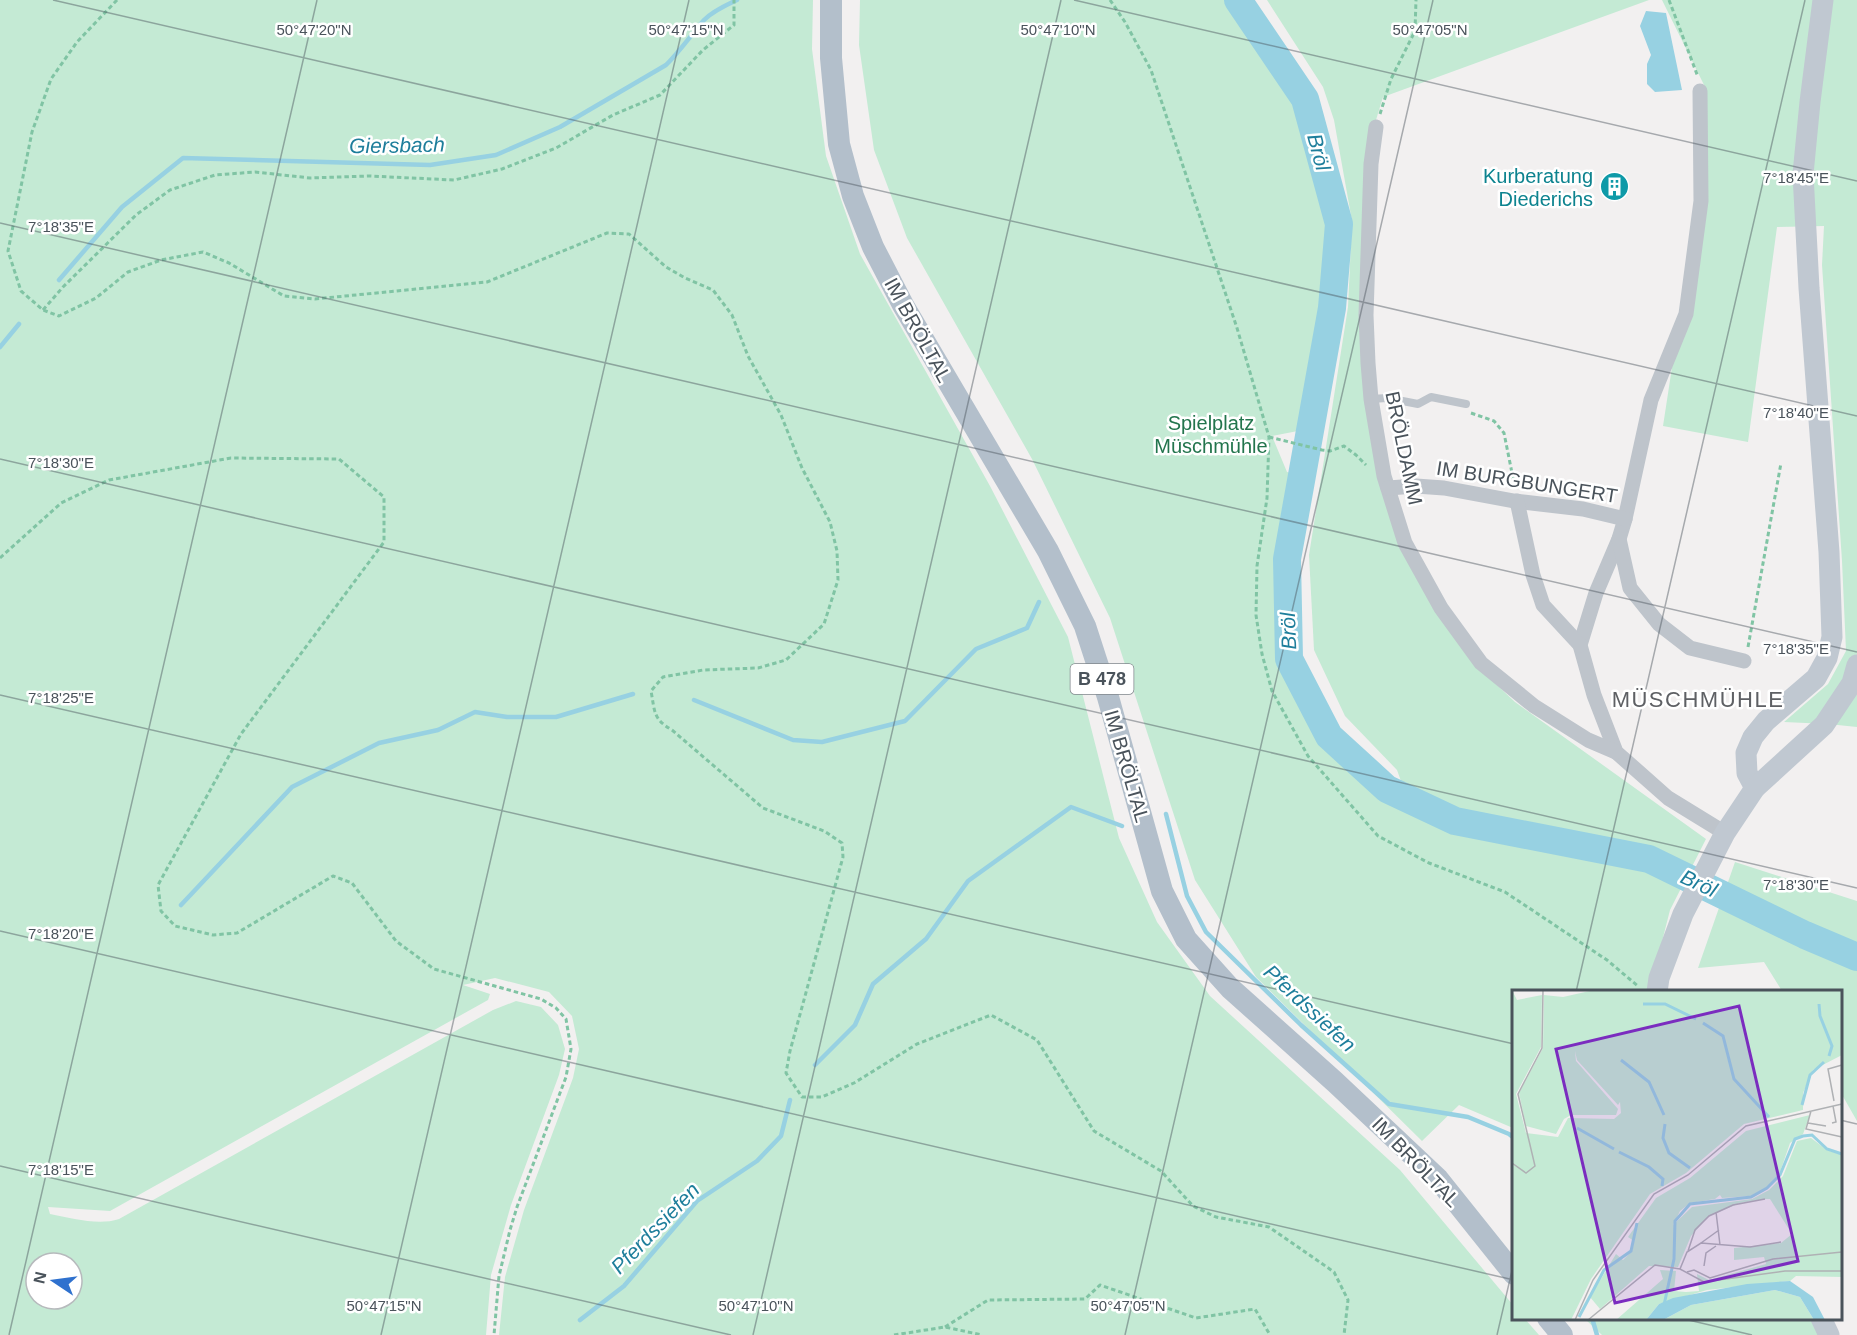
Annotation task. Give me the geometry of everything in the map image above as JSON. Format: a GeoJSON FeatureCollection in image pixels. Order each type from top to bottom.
{"type":"FeatureCollection","features":[{"type":"Feature","properties":{"kind":"main road","name":"IM BRÖLTAL"},"geometry":{"type":"LineString","coordinates":[[831,0],[831,58],[839,144],[853,196],[873,247],[903,305],[1048,551],[1085,626],[1108,697],[1162,891],[1186,939],[1230,988],[1438,1179],[1512,1272]]}},
{"type":"Feature","properties":{"kind":"main road"},"geometry":{"type":"LineString","coordinates":[[1550,1320],[1562,1335]]}},
{"type":"Feature","properties":{"kind":"street"},"geometry":{"type":"LineString","coordinates":[[1755,788],[1747,773],[1746,763],[1746,753],[1753,737],[1766,721],[1816,678],[1827,658],[1832,637],[1829,552],[1803,174],[1823,0]]}},
{"type":"Feature","properties":{"kind":"street"},"geometry":{"type":"LineString","coordinates":[[1580,645],[1596,593],[1625,519],[1651,400],[1686,314],[1701,201],[1700,91]]}},
{"type":"Feature","properties":{"kind":"street","name":"BRÖLDAMM"},"geometry":{"type":"LineString","coordinates":[[1376,127],[1371,164],[1366,315],[1371,399],[1386,482],[1404,543],[1442,608],[1481,663],[1533,706],[1588,740],[1616,752]]}},
{"type":"Feature","properties":{"kind":"street","name":"IM BURGBUNGERT"},"geometry":{"type":"LineString","coordinates":[[1386,482],[1444,488],[1516,501],[1583,509],[1625,519]]}},
{"type":"Feature","properties":{"kind":"street"},"geometry":{"type":"LineString","coordinates":[[1516,501],[1533,575],[1544,605],[1580,645],[1594,695],[1616,752],[1668,798],[1721,839]]}},
{"type":"Feature","properties":{"kind":"street"},"geometry":{"type":"LineString","coordinates":[[1619,539],[1630,588],[1659,624],[1690,648],[1744,661]]}},
{"type":"Feature","properties":{"kind":"street"},"geometry":{"type":"LineString","coordinates":[[1658,990],[1659,978],[1683,914],[1721,839],[1755,788],[1824,725],[1852,683],[1857,665]]}},
{"type":"Feature","properties":{"kind":"street"},"geometry":{"type":"LineString","coordinates":[[1822,1320],[1829,1335]]}},
{"type":"Feature","properties":{"kind":"lane"},"geometry":{"type":"LineString","coordinates":[[1371,399],[1387,398],[1418,404],[1431,397],[1466,404]]}},
{"type":"Feature","properties":{"kind":"path"},"geometry":{"type":"LineString","coordinates":[[117,0],[77,42],[51,80],[32,132],[8,251],[21,291],[43,310],[59,316],[96,298],[128,272],[161,260],[204,252],[229,263],[284,296],[315,299],[487,282],[607,233],[629,234],[666,267],[713,290],[732,315],[748,356],[781,415],[802,468],[830,522],[837,551],[838,580],[824,624],[786,660],[758,668],[703,670],[663,676],[651,691],[660,723],[672,730],[763,808],[824,831],[842,843],[843,857],[786,1073],[802,1097],[822,1097],[854,1083],[917,1044],[991,1015],[1037,1040],[1094,1131],[1161,1171],[1193,1206],[1216,1217],[1269,1227],[1334,1272],[1348,1300],[1344,1335]]}},
{"type":"Feature","properties":{"kind":"path"},"geometry":{"type":"LineString","coordinates":[[43,310],[136,215],[170,190],[215,175],[255,172],[310,178],[369,176],[454,180],[502,169],[556,148],[613,115],[660,95],[703,50],[734,25],[734,0]]}},
{"type":"Feature","properties":{"kind":"path"},"geometry":{"type":"LineString","coordinates":[[1110,0],[1125,22],[1151,70],[1237,328],[1269,436],[1267,498],[1257,566],[1256,615],[1262,654],[1272,691],[1308,756],[1378,836],[1429,862],[1505,892],[1607,960],[1643,990]]}},
{"type":"Feature","properties":{"kind":"path"},"geometry":{"type":"LineString","coordinates":[[1376,127],[1391,79],[1415,31],[1416,0]]}},
{"type":"Feature","properties":{"kind":"path"},"geometry":{"type":"LineString","coordinates":[[1669,0],[1697,74],[1700,91]]}},
{"type":"Feature","properties":{"kind":"path"},"geometry":{"type":"LineString","coordinates":[[1472,414],[1494,421],[1504,433],[1516,490],[1516,501]]}},
{"type":"Feature","properties":{"kind":"path"},"geometry":{"type":"LineString","coordinates":[[1269,436],[1322,450],[1330,451],[1344,446],[1386,482]]}},
{"type":"Feature","properties":{"kind":"path"},"geometry":{"type":"LineString","coordinates":[[0,558],[61,503],[109,480],[231,458],[339,459],[384,497],[384,543],[241,734],[158,885],[160,911],[175,926],[213,935],[237,933],[333,876],[352,883],[396,941],[434,969],[541,999],[556,1008],[566,1019],[571,1049],[566,1077],[510,1230],[499,1276],[494,1335]]}},
{"type":"Feature","properties":{"kind":"path"},"geometry":{"type":"LineString","coordinates":[[1744,661],[1781,463]]}},
{"type":"Feature","properties":{"kind":"path"},"geometry":{"type":"LineString","coordinates":[[945,1327],[988,1300],[1086,1299],[1100,1285],[1196,1318],[1255,1309],[1270,1335]]}},
{"type":"Feature","properties":{"kind":"path"},"geometry":{"type":"LineString","coordinates":[[894,1335],[945,1327],[982,1335]]}},
{"type":"Feature","properties":{"kind":"green space"},"geometry":{"type":"Polygon","coordinates":[[[0,0],[813,0],[812,49],[826,156],[860,254],[990,486],[1068,637],[1119,838],[1157,922],[1210,996],[1400,1170],[1512,1304],[1512,1320],[1526,1320],[1539,1335],[499,1335],[505,1277],[524,1210],[573,1078],[579,1049],[572,1016],[549,992],[495,978],[463,985],[490,994],[488,1000],[110,1211],[48,1207],[50,1214],[76,1219],[102,1222],[119,1219],[493,1010],[516,1001],[541,1007],[558,1025],[565,1049],[559,1075],[511,1205],[491,1275],[486,1335],[0,1335],[0,0]]]}},
{"type":"Feature","properties":{"kind":"green space","name":"Spielplatz Müschmühle"},"geometry":{"type":"Polygon","coordinates":[[[860,0],[1230,0],[1298,98],[1333,222],[1323,310],[1303,430],[1272,436],[1287,472],[1296,474],[1281,555],[1286,660],[1322,741],[1382,795],[1413,814],[1397,770],[1345,716],[1314,650],[1309,555],[1348,307],[1352,221],[1334,120],[1323,87],[1267,0],[1649,0],[1383,97],[1372,133],[1362,307],[1401,544],[1479,668],[1515,702],[1706,839],[1670,910],[1651,990],[1512,990],[1512,1128],[1459,1105],[1422,1141],[1256,977],[1195,880],[1110,618],[1032,459],[907,238],[874,150],[859,45],[860,0]]]}},
{"type":"Feature","properties":{"kind":"green space"},"geometry":{"type":"Polygon","coordinates":[[[1662,0],[1857,0],[1857,727],[1784,722],[1828,684],[1846,651],[1822,265],[1824,226],[1777,227],[1748,442],[1663,426],[1688,263],[1707,91],[1662,0]]]}},
{"type":"Feature","properties":{"kind":"green space"},"geometry":{"type":"Polygon","coordinates":[[[1735,862],[1857,901],[1857,1121],[1842,1095],[1842,990],[1781,990],[1764,962],[1698,968],[1735,862]]]}},
{"type":"Feature","properties":{"kind":"green space"},"geometry":{"type":"Polygon","coordinates":[[[1586,1320],[1812,1320],[1819,1335],[1602,1335],[1586,1320]]]}},
{"type":"Feature","properties":{"kind":"water"},"geometry":{"type":"Polygon","coordinates":[[[1646,11],[1666,13],[1682,90],[1655,92],[1647,84],[1647,64],[1651,55],[1640,26],[1646,11]]]}},
{"type":"Feature","properties":{"kind":"waterway","name":"Giersbach"},"geometry":{"type":"LineString","coordinates":[[59,280],[122,207],[183,158],[430,165],[496,155],[560,127],[666,65],[704,20],[715,11],[737,0]]}},
{"type":"Feature","properties":{"kind":"waterway","name":"Bröl"},"geometry":{"type":"LineString","coordinates":[[1238,0],[1305,99],[1339,224],[1332,308],[1287,559],[1289,659],[1329,736],[1387,789],[1455,821],[1649,859],[1805,935],[1857,957]]}},
{"type":"Feature","properties":{"kind":"waterway","name":"Giersbach"},"geometry":{"type":"LineString","coordinates":[[0,347],[19,324]]}},
{"type":"Feature","properties":{"kind":"waterway"},"geometry":{"type":"LineString","coordinates":[[694,700],[793,740],[822,742],[905,721],[976,649],[1027,628],[1039,602]]}},
{"type":"Feature","properties":{"kind":"waterway"},"geometry":{"type":"LineString","coordinates":[[181,905],[292,787],[379,743],[438,730],[475,712],[507,717],[556,717],[633,694]]}},
{"type":"Feature","properties":{"kind":"waterway","name":"Pferdssiefen"},"geometry":{"type":"LineString","coordinates":[[815,1065],[855,1025],[873,984],[926,939],[968,881],[1071,807],[1122,826]]}},
{"type":"Feature","properties":{"kind":"waterway","name":"Pferdssiefen"},"geometry":{"type":"LineString","coordinates":[[1166,814],[1187,896],[1206,932],[1301,1025],[1389,1104],[1468,1117],[1512,1136]]}},
{"type":"Feature","properties":{"kind":"waterway","name":"Pferdssiefen"},"geometry":{"type":"LineString","coordinates":[[580,1320],[624,1286],[697,1201],[757,1161],[781,1136],[790,1100]]}},
{"type":"Feature","properties":{"kind":"waterway","name":"Pferdssiefen"},"geometry":{"type":"LineString","coordinates":[[1593,1320],[1597,1335]]}},
{"type":"Feature","properties":{"kind":"place","name":"Kurberatung Diederichs"},"geometry":{"type":"Point","coordinates":[1614,187]}},
{"type":"Feature","properties":{"kind":"district","name":"MÜSCHMÜHLE"},"geometry":{"type":"Point","coordinates":[1698,699]}}]}
